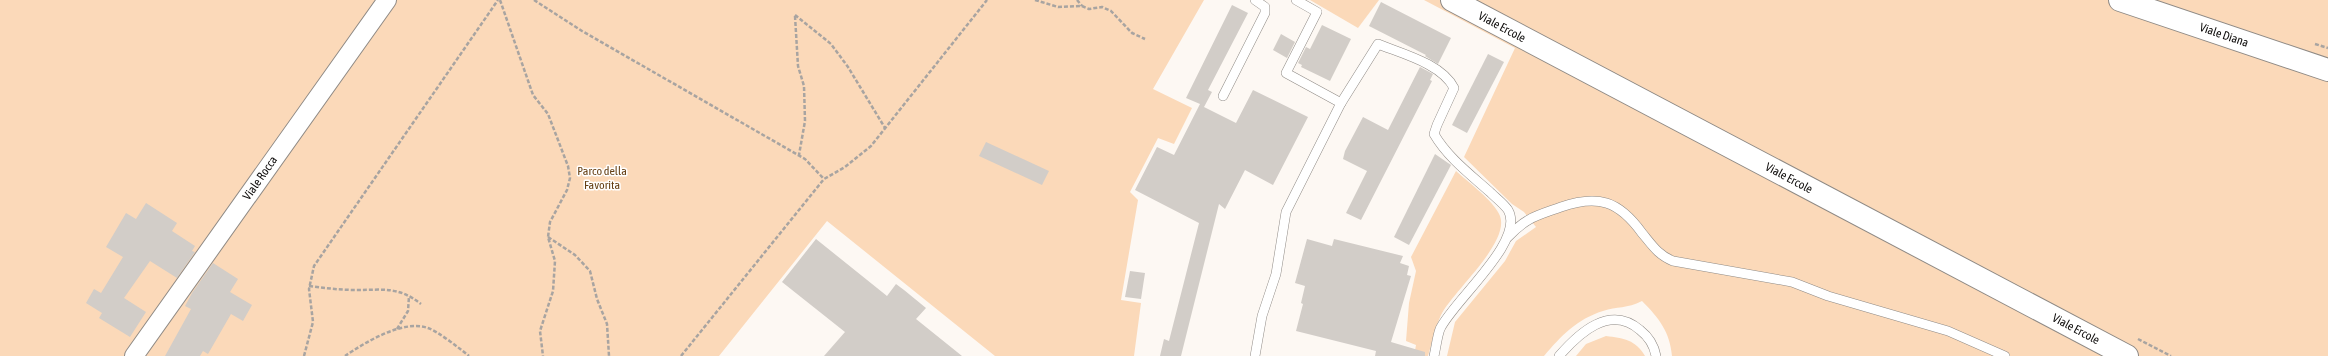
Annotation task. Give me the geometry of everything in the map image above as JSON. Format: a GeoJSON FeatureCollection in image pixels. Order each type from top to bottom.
{"type":"FeatureCollection","features":[{"type":"Feature","properties":{"kind":"street","name":"Viale Rocca"},"geometry":{"type":"LineString","coordinates":[[134,356],[387,0]]}},
{"type":"Feature","properties":{"kind":"street","name":"Viale Ercole"},"geometry":{"type":"LineString","coordinates":[[1452,0],[2127,356]]}},
{"type":"Feature","properties":{"kind":"street","name":"Viale Diana"},"geometry":{"type":"LineString","coordinates":[[2120,0],[2328,70]]}},
{"type":"Feature","properties":{"kind":"lane"},"geometry":{"type":"LineString","coordinates":[[1223,96],[1265,13],[1265,7],[1255,0]]}},
{"type":"Feature","properties":{"kind":"lane"},"geometry":{"type":"LineString","coordinates":[[1296,0],[1317,12],[1286,73],[1341,103]]}},
{"type":"Feature","properties":{"kind":"lane"},"geometry":{"type":"LineString","coordinates":[[1255,356],[1262,316],[1276,274],[1286,212],[1341,103],[1378,44],[1437,70],[1449,78],[1454,88],[1434,134],[1440,145],[1458,164],[1508,210],[1512,220],[1508,236],[1494,259],[1452,311],[1440,330],[1434,356]]}},
{"type":"Feature","properties":{"kind":"lane"},"geometry":{"type":"LineString","coordinates":[[1508,236],[1531,217],[1579,201],[1612,203],[1640,229],[1660,256],[1673,261],[1792,282],[1828,296],[1948,331],[2005,356]]}},
{"type":"Feature","properties":{"kind":"lane"},"geometry":{"type":"LineString","coordinates":[[1559,356],[1577,336],[1592,325],[1610,320],[1625,321],[1636,327],[1649,338],[1656,356]]}},
{"type":"Feature","properties":{"kind":"path"},"geometry":{"type":"LineString","coordinates":[[499,0],[533,95],[548,114],[570,178],[566,190],[550,222],[548,236],[555,261],[553,291],[540,331],[543,356]]}},
{"type":"Feature","properties":{"kind":"path"},"geometry":{"type":"LineString","coordinates":[[304,356],[313,322],[310,286],[314,266],[499,0]]}},
{"type":"Feature","properties":{"kind":"path"},"geometry":{"type":"LineString","coordinates":[[534,0],[582,31],[799,154],[824,179]]}},
{"type":"Feature","properties":{"kind":"path"},"geometry":{"type":"LineString","coordinates":[[681,356],[824,179],[845,167],[871,146],[987,0]]}},
{"type":"Feature","properties":{"kind":"path"},"geometry":{"type":"LineString","coordinates":[[1035,0],[1058,7],[1082,6],[1089,9],[1102,7],[1111,12],[1132,33],[1145,39]]}},
{"type":"Feature","properties":{"kind":"path"},"geometry":{"type":"LineString","coordinates":[[1077,0],[1082,6]]}},
{"type":"Feature","properties":{"kind":"path"},"geometry":{"type":"LineString","coordinates":[[799,154],[805,121],[804,86],[798,66],[795,15],[831,44],[848,67],[885,128]]}},
{"type":"Feature","properties":{"kind":"path"},"geometry":{"type":"LineString","coordinates":[[548,236],[575,255],[590,271],[593,285],[607,324],[609,356]]}},
{"type":"Feature","properties":{"kind":"path"},"geometry":{"type":"LineString","coordinates":[[310,286],[340,289],[395,289],[410,295],[421,304]]}},
{"type":"Feature","properties":{"kind":"path"},"geometry":{"type":"LineString","coordinates":[[397,330],[408,311],[410,295]]}},
{"type":"Feature","properties":{"kind":"path"},"geometry":{"type":"LineString","coordinates":[[345,356],[383,334],[397,330],[427,328],[469,356]]}},
{"type":"Feature","properties":{"kind":"green space","name":"Parco della Favorita"},"geometry":{"type":"Polygon","coordinates":[[[0,0],[1204,0],[1153,89],[1192,108],[1174,144],[1158,138],[1130,192],[1138,200],[1121,300],[1141,303],[1134,356],[995,356],[827,221],[719,356],[0,356],[0,0]]]}},
{"type":"Feature","properties":{"kind":"green space"},"geometry":{"type":"Polygon","coordinates":[[[1310,0],[1379,0],[1358,28],[1310,0]]]}},
{"type":"Feature","properties":{"kind":"green space"},"geometry":{"type":"Polygon","coordinates":[[[1424,0],[2328,0],[2328,356],[1672,356],[1669,340],[1663,326],[1654,313],[1642,301],[1637,304],[1613,308],[1594,314],[1577,323],[1563,335],[1544,356],[1447,356],[1455,322],[1505,261],[1516,241],[1536,227],[1524,212],[1512,204],[1464,157],[1515,48],[1424,0]]]}},
{"type":"Feature","properties":{"kind":"green space"},"geometry":{"type":"Polygon","coordinates":[[[1456,171],[1493,204],[1500,216],[1501,227],[1497,239],[1489,253],[1447,305],[1441,315],[1428,356],[1414,356],[1416,345],[1406,341],[1409,303],[1416,271],[1411,257],[1456,171]]]}},
{"type":"Feature","properties":{"kind":"green space"},"geometry":{"type":"Polygon","coordinates":[[[1606,336],[1633,343],[1638,346],[1645,356],[1576,356],[1586,344],[1606,336]]]}},
{"type":"Feature","properties":{"kind":"building"},"geometry":{"type":"Polygon","coordinates":[[[1381,2],[1451,38],[1438,64],[1425,56],[1426,55],[1369,26],[1381,2]]]}},
{"type":"Feature","properties":{"kind":"building"},"geometry":{"type":"Polygon","coordinates":[[[1232,5],[1248,13],[1208,90],[1212,92],[1204,107],[1236,123],[1253,90],[1308,117],[1273,185],[1245,170],[1225,209],[1219,204],[1181,356],[1160,356],[1164,339],[1169,341],[1199,223],[1135,190],[1157,147],[1174,155],[1200,104],[1186,98],[1232,5]]]}},
{"type":"Feature","properties":{"kind":"building"},"geometry":{"type":"Polygon","coordinates":[[[1322,25],[1351,39],[1330,81],[1301,67],[1302,65],[1298,63],[1306,47],[1310,49],[1322,25]]]}},
{"type":"Feature","properties":{"kind":"building"},"geometry":{"type":"Polygon","coordinates":[[[1281,34],[1295,42],[1287,58],[1273,50],[1281,34]]]}},
{"type":"Feature","properties":{"kind":"building"},"geometry":{"type":"Polygon","coordinates":[[[1488,54],[1504,62],[1467,133],[1452,125],[1488,54]]]}},
{"type":"Feature","properties":{"kind":"building"},"geometry":{"type":"Polygon","coordinates":[[[1420,67],[1433,74],[1430,80],[1432,81],[1361,220],[1346,213],[1367,171],[1343,159],[1345,151],[1363,117],[1388,130],[1420,67]]]}},
{"type":"Feature","properties":{"kind":"building"},"geometry":{"type":"Polygon","coordinates":[[[986,142],[1049,171],[1042,185],[979,156],[986,142]]]}},
{"type":"Feature","properties":{"kind":"building"},"geometry":{"type":"Polygon","coordinates":[[[1435,154],[1451,165],[1409,245],[1394,237],[1435,154]]]}},
{"type":"Feature","properties":{"kind":"building"},"geometry":{"type":"Polygon","coordinates":[[[146,203],[177,223],[172,231],[195,246],[192,251],[195,252],[177,278],[150,261],[124,298],[146,312],[130,337],[99,318],[102,313],[86,303],[94,289],[101,293],[123,257],[106,247],[126,213],[136,219],[146,203]]]}},
{"type":"Feature","properties":{"kind":"building"},"geometry":{"type":"Polygon","coordinates":[[[816,239],[887,296],[896,284],[904,290],[926,308],[916,319],[962,356],[824,356],[845,332],[782,282],[816,239]]]}},
{"type":"Feature","properties":{"kind":"building"},"geometry":{"type":"Polygon","coordinates":[[[1307,239],[1332,246],[1334,239],[1403,256],[1400,263],[1409,266],[1407,275],[1411,276],[1391,342],[1425,352],[1425,356],[1375,356],[1376,351],[1296,331],[1303,304],[1301,303],[1305,286],[1295,283],[1307,239]]]}},
{"type":"Feature","properties":{"kind":"building"},"geometry":{"type":"Polygon","coordinates":[[[213,263],[238,279],[230,292],[252,305],[243,321],[231,314],[208,354],[203,351],[200,356],[165,356],[191,309],[185,306],[192,293],[213,263]]]}},
{"type":"Feature","properties":{"kind":"building"},"geometry":{"type":"Polygon","coordinates":[[[1130,271],[1145,273],[1141,299],[1125,297],[1130,271]]]}}]}
